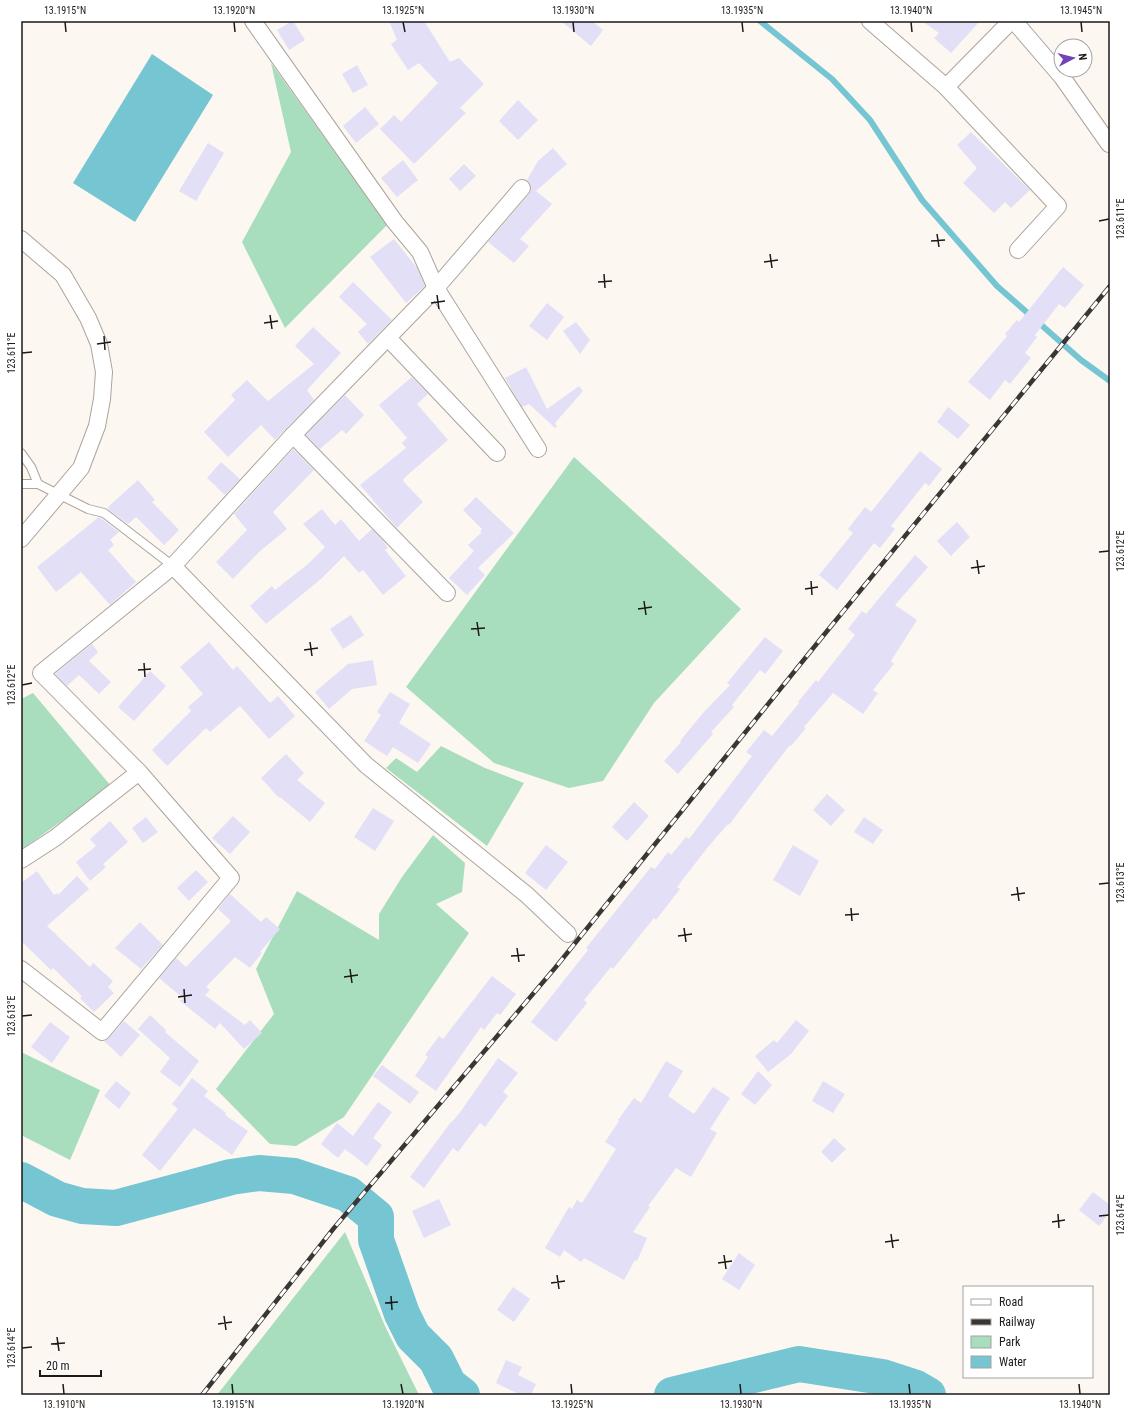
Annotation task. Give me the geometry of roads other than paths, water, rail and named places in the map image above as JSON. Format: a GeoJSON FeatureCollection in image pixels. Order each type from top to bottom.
{"type":"FeatureCollection","features":[{"type":"Feature","properties":{"kind":"street"},"geometry":{"type":"LineString","coordinates":[[253,21],[395,222],[420,252],[436,288],[538,449]]}},
{"type":"Feature","properties":{"kind":"street"},"geometry":{"type":"LineString","coordinates":[[870,21],[946,87],[1058,206],[1018,250]]}},
{"type":"Feature","properties":{"kind":"street"},"geometry":{"type":"LineString","coordinates":[[946,87],[1012,21],[1062,77],[1109,144]]}},
{"type":"Feature","properties":{"kind":"street"},"geometry":{"type":"LineString","coordinates":[[21,969],[102,1032],[231,878],[139,772],[41,673],[173,566],[293,435],[436,288],[522,188]]}},
{"type":"Feature","properties":{"kind":"street"},"geometry":{"type":"LineString","coordinates":[[21,239],[63,275],[88,318],[99,344],[104,372],[102,399],[97,426],[88,454],[81,468],[21,539]]}},
{"type":"Feature","properties":{"kind":"street"},"geometry":{"type":"LineString","coordinates":[[388,338],[497,453]]}},
{"type":"Feature","properties":{"kind":"street"},"geometry":{"type":"LineString","coordinates":[[293,435],[447,593]]}},
{"type":"Feature","properties":{"kind":"street"},"geometry":{"type":"LineString","coordinates":[[173,566],[366,765],[527,895],[568,934]]}},
{"type":"Feature","properties":{"kind":"street"},"geometry":{"type":"LineString","coordinates":[[21,860],[55,838],[139,772]]}},
{"type":"Feature","properties":{"kind":"lane"},"geometry":{"type":"LineString","coordinates":[[21,453],[31,467],[38,484]]}},
{"type":"Feature","properties":{"kind":"lane"},"geometry":{"type":"LineString","coordinates":[[21,484],[38,484],[88,509],[104,513],[173,566]]}},
{"type":"Feature","properties":{"kind":"water"},"geometry":{"type":"Polygon","coordinates":[[[152,54],[213,95],[135,222],[73,183],[152,54]]]}},
{"type":"Feature","properties":{"kind":"waterway"},"geometry":{"type":"LineString","coordinates":[[760,21],[832,79],[870,120],[922,200],[997,286],[1081,360],[1110,381]]}},
{"type":"Feature","properties":{"kind":"waterway"},"geometry":{"type":"LineString","coordinates":[[21,1180],[57,1199],[82,1206],[116,1208],[231,1177],[259,1173],[294,1176],[348,1194],[376,1217],[376,1240],[402,1314],[413,1336],[436,1359],[449,1385],[462,1395]]}},
{"type":"Feature","properties":{"kind":"waterway"},"geometry":{"type":"LineString","coordinates":[[672,1395],[799,1364],[882,1377],[916,1388],[928,1395]]}},
{"type":"Feature","properties":{"kind":"railway"},"geometry":{"type":"LineString","coordinates":[[202,1395],[334,1228],[555,968],[823,636],[1110,286]]}}]}
